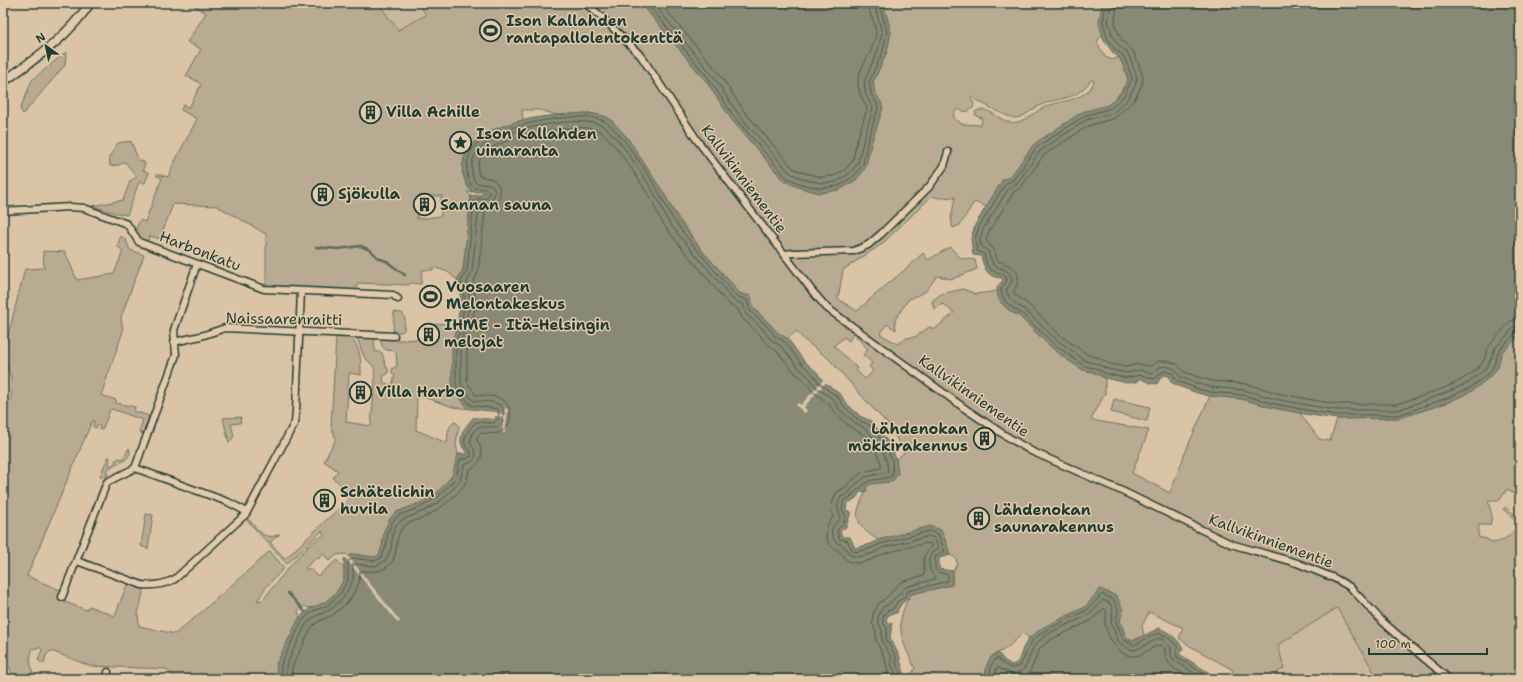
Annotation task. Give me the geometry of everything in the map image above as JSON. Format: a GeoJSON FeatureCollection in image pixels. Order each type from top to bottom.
{"type":"FeatureCollection","features":[{"type":"Feature","properties":{"kind":"street"},"geometry":{"type":"LineString","coordinates":[[3,82],[58,41],[72,27],[90,3]]}},
{"type":"Feature","properties":{"kind":"street","name":"Kallvikinniementie"},"geometry":{"type":"LineString","coordinates":[[585,3],[620,34],[641,56],[697,140],[813,292],[827,308],[1003,434],[1044,458],[1122,491],[1230,544],[1297,563],[1334,578],[1350,587],[1383,622],[1449,679]]}},
{"type":"Feature","properties":{"kind":"street"},"geometry":{"type":"LineString","coordinates":[[784,254],[793,252],[854,251],[868,245],[929,187],[944,166],[948,152]]}},
{"type":"Feature","properties":{"kind":"street","name":"Harbonkatu"},"geometry":{"type":"LineString","coordinates":[[3,211],[78,207],[92,210],[128,225],[139,242],[264,289],[394,295],[398,299]]}},
{"type":"Feature","properties":{"kind":"street"},"geometry":{"type":"LineString","coordinates":[[62,597],[107,482],[135,468],[176,356],[174,330],[197,264]]}},
{"type":"Feature","properties":{"kind":"street"},"geometry":{"type":"LineString","coordinates":[[77,561],[142,585],[147,586],[170,582],[240,520],[247,512],[295,422],[301,291]]}},
{"type":"Feature","properties":{"kind":"street","name":"Naissaarenraitti"},"geometry":{"type":"LineString","coordinates":[[174,342],[225,328],[394,336]]}},
{"type":"Feature","properties":{"kind":"street"},"geometry":{"type":"LineString","coordinates":[[135,468],[228,502],[247,512]]}},
{"type":"Feature","properties":{"kind":"street"},"geometry":{"type":"LineString","coordinates":[[107,679],[108,672]]}},
{"type":"Feature","properties":{"kind":"shaded area"},"geometry":{"type":"Polygon","coordinates":[[[190,3],[378,3],[398,30],[426,15],[419,3],[642,3],[706,81],[732,120],[784,181],[839,190],[856,180],[873,82],[887,52],[891,32],[883,3],[1102,3],[1101,30],[1103,35],[1097,42],[1105,57],[1112,60],[1119,57],[1128,80],[1117,97],[1114,108],[989,208],[974,202],[960,225],[953,228],[951,219],[955,197],[938,198],[932,196],[882,244],[843,270],[838,299],[857,311],[923,253],[928,260],[950,247],[961,258],[975,260],[977,269],[952,279],[937,276],[926,291],[908,300],[895,320],[896,330],[887,324],[880,334],[898,344],[906,338],[915,337],[929,327],[935,329],[954,313],[943,304],[934,309],[932,301],[941,294],[963,289],[976,294],[998,291],[998,296],[1011,312],[1018,315],[1051,347],[1083,370],[1093,372],[1105,378],[1105,393],[1091,420],[1149,430],[1132,473],[1170,493],[1187,448],[1210,396],[1242,399],[1274,408],[1300,413],[1319,439],[1330,441],[1337,419],[1400,418],[1449,402],[1472,391],[1490,376],[1504,348],[1520,329],[1520,498],[1507,489],[1500,500],[1488,500],[1492,516],[1490,525],[1479,525],[1478,537],[1487,539],[1493,543],[1502,540],[1512,533],[1519,523],[1503,509],[1505,507],[1520,519],[1520,679],[1378,679],[1337,608],[1278,645],[1284,668],[1272,676],[1274,679],[1229,679],[1233,670],[1190,646],[1179,638],[1183,628],[1149,612],[1142,626],[1144,635],[1133,641],[1126,637],[1120,621],[1032,646],[1029,638],[1023,633],[1007,648],[992,656],[988,662],[984,679],[908,679],[915,668],[906,649],[901,631],[902,614],[905,604],[911,594],[952,585],[953,571],[957,564],[956,558],[950,555],[939,558],[887,538],[878,540],[866,532],[858,520],[858,510],[867,486],[873,483],[889,482],[896,477],[896,459],[904,453],[890,426],[828,358],[804,340],[796,331],[788,339],[778,333],[734,288],[704,253],[673,210],[590,113],[558,115],[539,110],[522,110],[523,120],[483,134],[462,172],[466,184],[472,192],[467,192],[471,196],[463,270],[457,280],[448,272],[433,267],[433,270],[422,270],[421,284],[411,283],[408,285],[357,283],[357,290],[266,286],[266,234],[217,206],[173,204],[160,239],[150,236],[147,242],[140,239],[135,231],[140,220],[145,222],[162,178],[157,176],[157,174],[168,177],[197,119],[181,110],[183,105],[189,107],[201,85],[197,81],[186,76],[201,49],[187,42],[206,13],[190,3]],[[1091,80],[1076,94],[1045,103],[1016,118],[1001,113],[981,103],[973,97],[971,98],[974,104],[973,108],[965,112],[957,109],[954,113],[954,118],[962,124],[981,125],[982,118],[976,116],[975,112],[978,110],[983,110],[990,112],[1005,121],[1018,122],[1045,107],[1070,100],[1087,92],[1091,88],[1094,81],[1091,80]],[[419,196],[417,219],[441,216],[440,201],[442,196],[419,196]],[[854,331],[849,341],[844,337],[834,346],[858,369],[856,370],[865,379],[873,371],[869,366],[872,363],[863,355],[868,349],[856,337],[859,333],[854,331]]]}},
{"type":"Feature","properties":{"kind":"shaded area"},"geometry":{"type":"Polygon","coordinates":[[[378,3],[419,3],[426,14],[398,30],[378,3]]]}},
{"type":"Feature","properties":{"kind":"shaded area"},"geometry":{"type":"Polygon","coordinates":[[[66,52],[65,65],[23,114],[20,109],[32,80],[66,52]]]}},
{"type":"Feature","properties":{"kind":"shaded area"},"geometry":{"type":"Polygon","coordinates":[[[131,141],[138,159],[145,163],[143,170],[149,173],[145,183],[139,182],[127,215],[92,206],[123,200],[130,181],[137,177],[125,162],[119,165],[110,166],[109,157],[118,143],[131,141]]]}},
{"type":"Feature","properties":{"kind":"shaded area"},"geometry":{"type":"Polygon","coordinates":[[[121,236],[126,240],[130,250],[144,255],[121,317],[123,331],[101,395],[116,400],[116,403],[135,407],[134,411],[149,416],[143,434],[139,432],[143,420],[112,409],[110,410],[102,430],[99,429],[100,426],[97,425],[96,428],[93,427],[94,421],[92,421],[27,576],[60,590],[65,602],[86,610],[89,606],[115,616],[127,584],[144,589],[138,614],[139,626],[175,634],[270,551],[284,568],[266,587],[257,601],[263,600],[300,555],[316,540],[324,535],[322,531],[287,564],[247,520],[248,519],[265,535],[274,536],[280,534],[270,542],[285,559],[353,495],[333,478],[338,471],[324,461],[336,439],[331,426],[336,337],[350,337],[356,345],[360,359],[361,375],[349,373],[346,422],[371,426],[375,381],[374,367],[364,357],[357,338],[374,338],[375,351],[382,353],[386,367],[388,368],[388,374],[384,375],[383,382],[392,386],[395,375],[392,373],[392,369],[397,366],[396,351],[386,350],[382,346],[380,339],[401,340],[434,338],[434,325],[440,324],[448,325],[456,330],[495,412],[453,407],[417,395],[416,430],[447,443],[448,431],[450,427],[454,422],[459,426],[456,444],[458,454],[462,453],[467,456],[479,504],[357,568],[346,554],[337,555],[329,561],[324,554],[318,559],[316,558],[305,568],[307,570],[309,568],[318,576],[337,560],[344,569],[342,582],[339,589],[323,603],[311,608],[302,606],[298,611],[300,617],[274,679],[176,679],[166,669],[90,666],[51,651],[46,655],[44,664],[38,660],[42,650],[40,647],[32,649],[30,660],[33,674],[20,677],[18,679],[13,679],[14,677],[9,666],[3,662],[3,404],[11,400],[11,377],[3,355],[25,269],[44,268],[43,251],[65,252],[77,280],[114,274],[123,251],[117,246],[121,236]]]}},
{"type":"Feature","properties":{"kind":"shaded area"},"geometry":{"type":"Polygon","coordinates":[[[394,312],[402,313],[405,318],[404,330],[401,332],[393,332],[394,312]]]}},
{"type":"Feature","properties":{"kind":"shaded area"},"geometry":{"type":"Polygon","coordinates":[[[1114,399],[1150,407],[1147,421],[1111,412],[1114,399]]]}},
{"type":"Feature","properties":{"kind":"shaded area"},"geometry":{"type":"Polygon","coordinates":[[[241,417],[240,423],[231,424],[234,436],[229,443],[223,418],[241,417]]]}},
{"type":"Feature","properties":{"kind":"shaded area"},"geometry":{"type":"Polygon","coordinates":[[[129,448],[129,456],[123,462],[106,470],[108,475],[104,477],[100,476],[108,457],[110,457],[109,466],[116,463],[115,461],[119,458],[123,459],[129,448]]]}},
{"type":"Feature","properties":{"kind":"shaded area"},"geometry":{"type":"Polygon","coordinates":[[[146,514],[153,515],[148,549],[141,546],[146,514]]]}},
{"type":"Feature","properties":{"kind":"shaded area"},"geometry":{"type":"Polygon","coordinates":[[[1337,608],[1378,679],[1274,679],[1272,676],[1284,668],[1278,645],[1337,608]]]}},
{"type":"Feature","properties":{"kind":"water"},"geometry":{"type":"Polygon","coordinates":[[[642,3],[883,3],[891,32],[887,52],[873,82],[875,93],[883,108],[871,144],[866,167],[856,180],[839,190],[820,193],[800,188],[784,181],[732,120],[706,81],[642,3]]]}},
{"type":"Feature","properties":{"kind":"water"},"geometry":{"type":"Polygon","coordinates":[[[1102,3],[1520,3],[1520,329],[1517,338],[1502,352],[1498,367],[1492,375],[1472,391],[1449,402],[1400,418],[1337,419],[1274,408],[1242,399],[1210,396],[1197,393],[1176,385],[1171,382],[1169,376],[1164,375],[1157,384],[1150,383],[1139,378],[1137,382],[1127,383],[1105,378],[1093,372],[1083,370],[1066,359],[1051,347],[1018,315],[1011,312],[1001,303],[998,296],[997,287],[1003,280],[1002,278],[997,278],[987,272],[981,256],[973,255],[971,239],[975,225],[1003,179],[1010,177],[1034,144],[1082,112],[1108,105],[1121,93],[1128,80],[1119,57],[1113,53],[1103,38],[1099,22],[1102,3]]]}},
{"type":"Feature","properties":{"kind":"water"},"geometry":{"type":"Polygon","coordinates":[[[590,113],[609,118],[627,137],[665,195],[677,218],[704,253],[736,290],[740,293],[751,296],[753,308],[778,333],[788,339],[804,361],[817,372],[823,381],[841,395],[845,402],[860,416],[871,421],[890,444],[896,459],[898,474],[889,482],[870,484],[867,486],[866,492],[860,492],[855,499],[847,503],[846,510],[851,512],[846,527],[840,530],[842,537],[850,537],[855,548],[871,544],[878,540],[930,526],[941,530],[950,555],[939,558],[939,569],[953,571],[952,585],[911,594],[899,607],[897,613],[890,614],[886,619],[887,623],[892,623],[890,638],[900,657],[903,668],[902,679],[274,679],[277,672],[276,664],[299,618],[309,609],[325,602],[338,591],[344,578],[344,559],[353,554],[374,557],[379,555],[384,531],[389,520],[396,512],[420,503],[436,494],[452,476],[458,454],[462,453],[467,456],[467,453],[461,443],[461,439],[464,430],[470,421],[474,417],[495,419],[495,412],[468,409],[452,387],[452,340],[456,330],[461,300],[457,280],[463,270],[471,196],[485,194],[486,192],[472,192],[469,188],[465,180],[462,167],[464,158],[472,145],[484,135],[500,127],[538,117],[590,113]]]}},
{"type":"Feature","properties":{"kind":"water"},"geometry":{"type":"Polygon","coordinates":[[[1100,589],[1117,596],[1123,610],[1120,621],[1126,637],[1133,641],[1159,628],[1173,636],[1179,642],[1183,648],[1179,654],[1219,679],[984,679],[991,657],[998,653],[1005,661],[1012,665],[1018,662],[1023,648],[1029,638],[1042,628],[1085,607],[1100,589]]]}},
{"type":"Feature","properties":{"kind":"pier"},"geometry":{"type":"Polygon","coordinates":[[[824,379],[827,381],[804,407],[807,411],[804,413],[796,405],[798,403],[801,405],[824,379]]]}},
{"type":"Feature","properties":{"kind":"pier"},"geometry":{"type":"Polygon","coordinates":[[[505,408],[508,409],[505,433],[502,432],[504,417],[495,416],[495,419],[472,417],[474,415],[493,417],[493,414],[467,411],[465,409],[495,412],[504,415],[505,408]]]}},
{"type":"Feature","properties":{"kind":"pier"},"geometry":{"type":"Polygon","coordinates":[[[347,555],[400,621],[398,623],[344,556],[347,555]]]}},
{"type":"Feature","properties":{"kind":"waterway"},"geometry":{"type":"LineString","coordinates":[[316,247],[338,249],[361,246],[370,250],[378,258],[386,261],[405,275]]}},
{"type":"Feature","properties":{"kind":"waterway"},"geometry":{"type":"LineString","coordinates":[[288,593],[305,612]]}},
{"type":"Feature","properties":{"kind":"place","name":"Ison Kallahden rantapallolentokenttä"},"geometry":{"type":"Point","coordinates":[490,30]}},
{"type":"Feature","properties":{"kind":"place","name":"Villa Achille"},"geometry":{"type":"Point","coordinates":[371,112]}},
{"type":"Feature","properties":{"kind":"place","name":"Ison Kallahden uimaranta"},"geometry":{"type":"Point","coordinates":[460,143]}},
{"type":"Feature","properties":{"kind":"place","name":"Sjökulla"},"geometry":{"type":"Point","coordinates":[323,194]}},
{"type":"Feature","properties":{"kind":"place","name":"Sannan sauna"},"geometry":{"type":"Point","coordinates":[425,205]}},
{"type":"Feature","properties":{"kind":"place","name":"Vuosaaren Melontakeskus"},"geometry":{"type":"Point","coordinates":[430,296]}},
{"type":"Feature","properties":{"kind":"place","name":"IHME - Itä-Helsingin melojat"},"geometry":{"type":"Point","coordinates":[428,334]}},
{"type":"Feature","properties":{"kind":"place","name":"Villa Harbo"},"geometry":{"type":"Point","coordinates":[361,392]}},
{"type":"Feature","properties":{"kind":"place","name":"Lähdenokan mökkirakennus"},"geometry":{"type":"Point","coordinates":[984,438]}},
{"type":"Feature","properties":{"kind":"place","name":"Schätelichin huvila"},"geometry":{"type":"Point","coordinates":[324,501]}},
{"type":"Feature","properties":{"kind":"place","name":"Lähdenokan saunarakennus"},"geometry":{"type":"Point","coordinates":[978,519]}}]}
